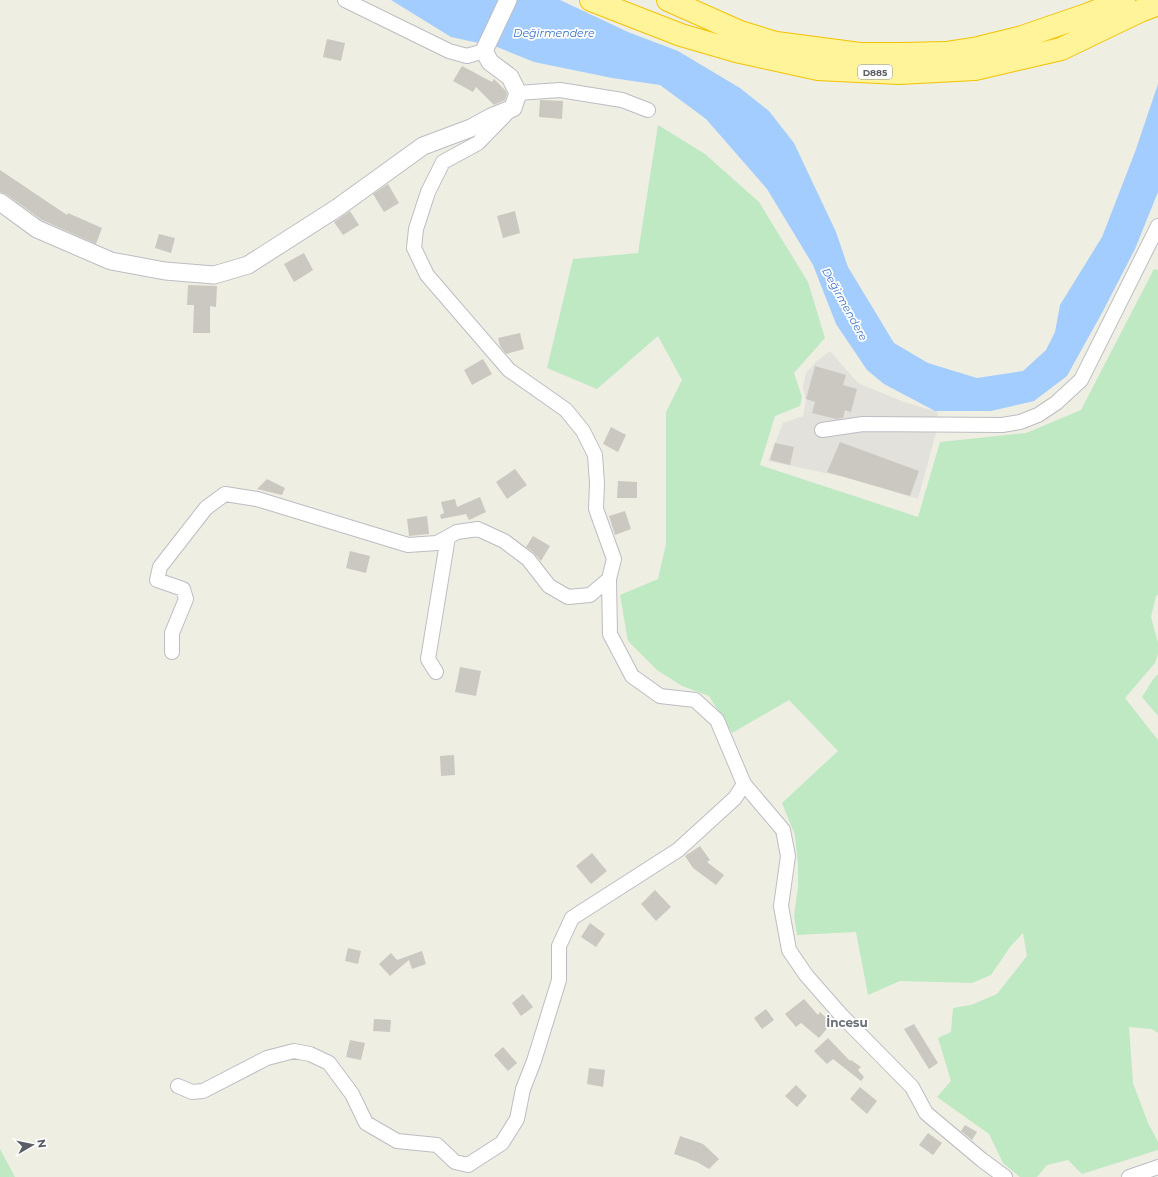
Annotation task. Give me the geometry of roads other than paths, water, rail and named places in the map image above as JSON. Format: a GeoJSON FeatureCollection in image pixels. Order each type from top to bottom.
{"type":"FeatureCollection","features":[{"type":"Feature","properties":{"kind":"highway","name":"D885"},"geometry":{"type":"LineString","coordinates":[[591,0],[681,35],[742,53],[818,69],[899,73],[974,69],[1061,48],[1158,4]]}},
{"type":"Feature","properties":{"kind":"highway","name":"D885"},"geometry":{"type":"LineString","coordinates":[[668,0],[740,32],[776,43],[860,54],[909,54],[946,53],[978,48],[1022,37],[1089,14],[1124,0]]}},
{"type":"Feature","properties":{"kind":"street"},"geometry":{"type":"LineString","coordinates":[[345,0],[450,52],[467,56],[484,51],[508,0]]}},
{"type":"Feature","properties":{"kind":"street"},"geometry":{"type":"LineString","coordinates":[[484,51],[490,62],[510,77],[515,100]]}},
{"type":"Feature","properties":{"kind":"street"},"geometry":{"type":"LineString","coordinates":[[0,202],[37,229],[111,261],[165,271],[214,275],[248,265],[337,208],[423,146],[471,128],[491,117],[515,100],[560,90],[622,100],[648,110]]}},
{"type":"Feature","properties":{"kind":"street"},"geometry":{"type":"LineString","coordinates":[[515,100],[478,143],[443,162],[428,192],[416,229],[414,248],[427,275],[509,370],[566,410],[583,431],[595,455],[597,483],[596,509],[614,559],[608,579],[610,634],[632,676],[660,696],[695,700],[717,720],[744,784],[783,830],[788,856],[781,906],[789,950],[806,975],[842,1016],[912,1087],[926,1113],[1004,1177]]}},
{"type":"Feature","properties":{"kind":"street"},"geometry":{"type":"LineString","coordinates":[[822,430],[863,424],[1002,425],[1020,422],[1038,415],[1056,403],[1081,380],[1158,226]]}},
{"type":"Feature","properties":{"kind":"street"},"geometry":{"type":"LineString","coordinates":[[172,652],[172,634],[186,599],[183,589],[157,580],[160,567],[206,508],[225,494],[258,500],[408,545],[438,543],[457,532],[478,529],[504,541],[528,559],[550,586],[568,597],[590,594],[608,579]]}},
{"type":"Feature","properties":{"kind":"street"},"geometry":{"type":"LineString","coordinates":[[436,672],[428,659],[448,537]]}},
{"type":"Feature","properties":{"kind":"street"},"geometry":{"type":"LineString","coordinates":[[178,1086],[192,1092],[203,1091],[268,1058],[294,1051],[310,1054],[329,1063],[352,1094],[366,1123],[397,1141],[437,1145],[455,1162],[468,1165],[502,1143],[517,1119],[523,1089],[560,980],[559,946],[572,918],[678,850],[735,798],[744,784]]}},
{"type":"Feature","properties":{"kind":"street"},"geometry":{"type":"LineString","coordinates":[[1129,1177],[1158,1167]]}},
{"type":"Feature","properties":{"kind":"water","name":"Değirmendere"},"geometry":{"type":"Polygon","coordinates":[[[391,0],[560,0],[628,32],[678,51],[740,88],[769,111],[794,143],[836,232],[848,267],[894,343],[928,363],[977,378],[1023,371],[1046,350],[1055,332],[1060,305],[1102,237],[1135,152],[1158,84],[1158,192],[1135,249],[1067,376],[1034,401],[991,411],[935,411],[884,384],[867,370],[836,324],[813,265],[767,189],[706,119],[660,85],[612,78],[534,62],[497,47],[451,37],[391,0]]]}},
{"type":"Feature","properties":{"kind":"district","name":"İncesu"},"geometry":{"type":"Point","coordinates":[847,1022]}}]}
